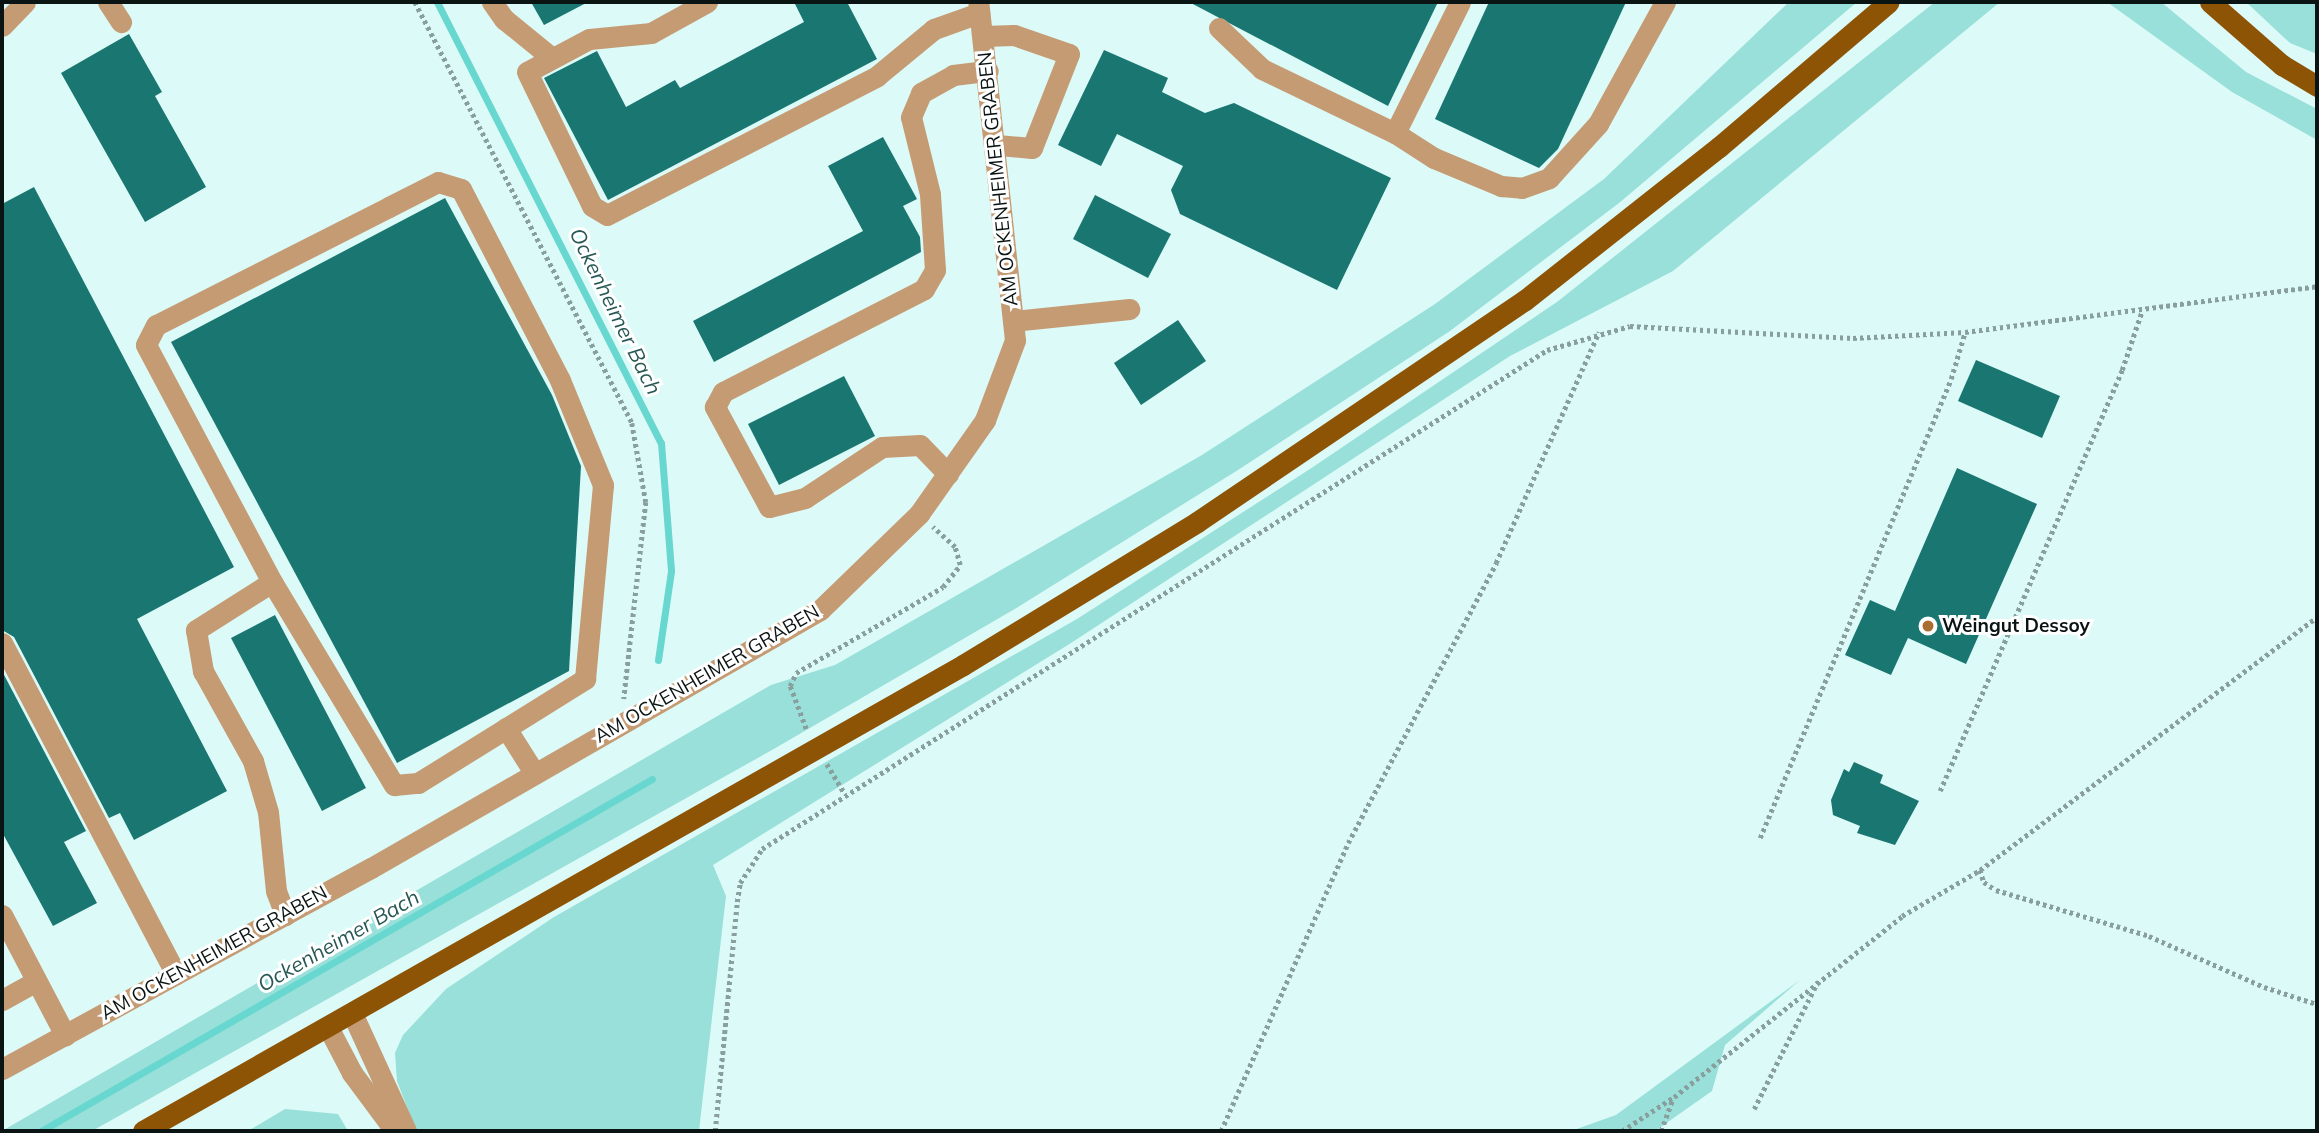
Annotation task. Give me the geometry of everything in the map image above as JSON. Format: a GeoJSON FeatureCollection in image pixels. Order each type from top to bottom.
{"type":"FeatureCollection","features":[{"type":"Feature","properties":{"kind":"main road"},"geometry":{"type":"LineString","coordinates":[[143,1131],[963,664],[1197,522],[1525,300],[1719,147],[1889,2]]}},
{"type":"Feature","properties":{"kind":"main road"},"geometry":{"type":"LineString","coordinates":[[2210,2],[2282,65],[2317,86]]}},
{"type":"Feature","properties":{"kind":"street"},"geometry":{"type":"LineString","coordinates":[[2,26],[25,2]]}},
{"type":"Feature","properties":{"kind":"street"},"geometry":{"type":"LineString","coordinates":[[108,2],[121,22]]}},
{"type":"Feature","properties":{"kind":"street"},"geometry":{"type":"LineString","coordinates":[[492,2],[504,19],[552,58]]}},
{"type":"Feature","properties":{"kind":"street"},"geometry":{"type":"LineString","coordinates":[[707,2],[651,33],[589,39],[527,72],[535,97],[592,206],[607,215],[877,76],[934,29],[978,8]]}},
{"type":"Feature","properties":{"kind":"street"},"geometry":{"type":"LineString","coordinates":[[1395,133],[1460,2]]}},
{"type":"Feature","properties":{"kind":"street"},"geometry":{"type":"LineString","coordinates":[[1219,28],[1262,69],[1395,133],[1434,158],[1501,186],[1522,188],[1542,182],[1598,124],[1665,2]]}},
{"type":"Feature","properties":{"kind":"street","name":"AM OCKENHEIMER GRABEN"},"geometry":{"type":"LineString","coordinates":[[2,1069],[285,915],[820,610],[919,514],[985,420],[1015,340],[988,71],[978,8]]}},
{"type":"Feature","properties":{"kind":"street"},"geometry":{"type":"LineString","coordinates":[[983,36],[1014,35],[1069,54],[1032,149],[996,145]]}},
{"type":"Feature","properties":{"kind":"street"},"geometry":{"type":"LineString","coordinates":[[948,474],[920,445],[881,446],[805,498],[769,507],[715,407],[723,392],[924,289],[935,270],[930,194],[912,117],[921,93],[953,75],[988,71]]}},
{"type":"Feature","properties":{"kind":"street"},"geometry":{"type":"LineString","coordinates":[[438,182],[461,189],[560,380],[603,485],[585,679],[418,783],[394,785],[272,582],[146,345],[156,326],[438,182]]}},
{"type":"Feature","properties":{"kind":"street"},"geometry":{"type":"LineString","coordinates":[[1013,321],[1129,309]]}},
{"type":"Feature","properties":{"kind":"street"},"geometry":{"type":"LineString","coordinates":[[272,582],[196,630],[203,671],[253,761],[285,915]]}},
{"type":"Feature","properties":{"kind":"street"},"geometry":{"type":"LineString","coordinates":[[2,643],[176,974]]}},
{"type":"Feature","properties":{"kind":"street"},"geometry":{"type":"LineString","coordinates":[[506,728],[535,774]]}},
{"type":"Feature","properties":{"kind":"street"},"geometry":{"type":"LineString","coordinates":[[2,915],[65,1035]]}},
{"type":"Feature","properties":{"kind":"street"},"geometry":{"type":"LineString","coordinates":[[2,1000],[36,981]]}},
{"type":"Feature","properties":{"kind":"street"},"geometry":{"type":"LineString","coordinates":[[352,1013],[406,1131]]}},
{"type":"Feature","properties":{"kind":"street"},"geometry":{"type":"LineString","coordinates":[[328,1027],[352,1073],[395,1131]]}},
{"type":"Feature","properties":{"kind":"path"},"geometry":{"type":"LineString","coordinates":[[715,1131],[740,883],[762,849],[845,794],[1075,654],[1547,350],[1600,331],[1630,326],[1853,338],[1965,332],[2142,311],[2317,286]]}},
{"type":"Feature","properties":{"kind":"path"},"geometry":{"type":"LineString","coordinates":[[1940,791],[2122,370],[2142,311]]}},
{"type":"Feature","properties":{"kind":"path"},"geometry":{"type":"LineString","coordinates":[[1221,1131],[1348,843],[1496,563],[1600,331]]}},
{"type":"Feature","properties":{"kind":"path"},"geometry":{"type":"LineString","coordinates":[[1760,838],[1951,379],[1965,332]]}},
{"type":"Feature","properties":{"kind":"path"},"geometry":{"type":"LineString","coordinates":[[806,729],[790,685],[796,673],[943,587],[960,565],[955,547],[919,514]]}},
{"type":"Feature","properties":{"kind":"path"},"geometry":{"type":"LineString","coordinates":[[1622,1131],[1674,1097],[1902,916],[1980,870],[2317,617]]}},
{"type":"Feature","properties":{"kind":"path"},"geometry":{"type":"LineString","coordinates":[[825,762],[845,794]]}},
{"type":"Feature","properties":{"kind":"path"},"geometry":{"type":"LineString","coordinates":[[1980,870],[1984,882],[1996,890],[2149,936],[2264,987],[2317,1004]]}},
{"type":"Feature","properties":{"kind":"path"},"geometry":{"type":"LineString","coordinates":[[1754,1109],[1819,980]]}},
{"type":"Feature","properties":{"kind":"path"},"geometry":{"type":"LineString","coordinates":[[1661,1131],[1674,1097]]}},
{"type":"Feature","properties":{"kind":"shaded area"},"geometry":{"type":"Polygon","coordinates":[[[1789,2],[1857,2],[1619,203],[1450,331],[1238,470],[1013,610],[772,750],[92,1131],[2,1131],[771,685],[835,665],[1202,455],[1435,304],[1604,179],[1789,2]]]}},
{"type":"Feature","properties":{"kind":"shaded area"},"geometry":{"type":"Polygon","coordinates":[[[1935,2],[2000,2],[1673,271],[1510,356],[1071,643],[713,865],[726,896],[699,1131],[416,1131],[397,1081],[395,1053],[403,1035],[446,989],[554,917],[1077,619],[1313,467],[1557,302],[1935,2]]]}},
{"type":"Feature","properties":{"kind":"shaded area"},"geometry":{"type":"Polygon","coordinates":[[[2107,2],[2161,2],[2246,72],[2317,109],[2317,140],[2232,92],[2107,2]]]}},
{"type":"Feature","properties":{"kind":"shaded area"},"geometry":{"type":"Polygon","coordinates":[[[2246,2],[2317,2],[2317,54],[2290,43],[2246,2]]]}},
{"type":"Feature","properties":{"kind":"shaded area"},"geometry":{"type":"Polygon","coordinates":[[[1800,980],[1725,1045],[1712,1091],[1655,1131],[1571,1131],[1616,1115],[1800,980]]]}},
{"type":"Feature","properties":{"kind":"shaded area"},"geometry":{"type":"Polygon","coordinates":[[[285,1109],[338,1114],[348,1131],[248,1131],[285,1109]]]}},
{"type":"Feature","properties":{"kind":"building"},"geometry":{"type":"Polygon","coordinates":[[[531,2],[588,2],[544,25],[531,2]]]}},
{"type":"Feature","properties":{"kind":"building"},"geometry":{"type":"Polygon","coordinates":[[[794,2],[847,2],[877,59],[608,200],[544,78],[597,51],[626,107],[675,80],[680,88],[804,22],[794,2]]]}},
{"type":"Feature","properties":{"kind":"building"},"geometry":{"type":"Polygon","coordinates":[[[1189,2],[1438,2],[1388,106],[1189,2]]]}},
{"type":"Feature","properties":{"kind":"building"},"geometry":{"type":"Polygon","coordinates":[[[1489,2],[1626,2],[1558,149],[1539,168],[1435,119],[1489,2]]]}},
{"type":"Feature","properties":{"kind":"building"},"geometry":{"type":"Polygon","coordinates":[[[129,34],[162,92],[155,96],[206,187],[145,222],[61,73],[129,34]]]}},
{"type":"Feature","properties":{"kind":"building"},"geometry":{"type":"Polygon","coordinates":[[[1104,50],[1168,78],[1162,92],[1205,113],[1234,103],[1391,178],[1337,290],[1180,214],[1171,190],[1183,166],[1117,134],[1101,166],[1058,145],[1104,50]]]}},
{"type":"Feature","properties":{"kind":"building"},"geometry":{"type":"Polygon","coordinates":[[[883,137],[917,199],[903,206],[920,237],[921,252],[714,362],[693,321],[863,231],[828,166],[883,137]]]}},
{"type":"Feature","properties":{"kind":"building"},"geometry":{"type":"Polygon","coordinates":[[[34,187],[234,567],[137,619],[227,791],[134,840],[120,813],[109,818],[14,637],[2,630],[2,204],[34,187]]]}},
{"type":"Feature","properties":{"kind":"building"},"geometry":{"type":"Polygon","coordinates":[[[1095,195],[1171,234],[1148,278],[1073,239],[1095,195]]]}},
{"type":"Feature","properties":{"kind":"building"},"geometry":{"type":"Polygon","coordinates":[[[445,198],[552,395],[581,466],[569,671],[397,763],[171,342],[445,198]]]}},
{"type":"Feature","properties":{"kind":"building"},"geometry":{"type":"Polygon","coordinates":[[[1178,320],[1206,361],[1141,405],[1114,363],[1178,320]]]}},
{"type":"Feature","properties":{"kind":"building"},"geometry":{"type":"Polygon","coordinates":[[[1976,360],[2060,396],[2042,438],[1958,401],[1976,360]]]}},
{"type":"Feature","properties":{"kind":"building"},"geometry":{"type":"Polygon","coordinates":[[[844,376],[875,436],[779,485],[748,424],[844,376]]]}},
{"type":"Feature","properties":{"kind":"building"},"geometry":{"type":"Polygon","coordinates":[[[1957,468],[2037,504],[1966,664],[1908,638],[1891,675],[1845,655],[1870,600],[1895,611],[1957,468]]]}},
{"type":"Feature","properties":{"kind":"building"},"geometry":{"type":"Polygon","coordinates":[[[275,615],[366,788],[322,811],[231,638],[275,615]]]}},
{"type":"Feature","properties":{"kind":"building"},"geometry":{"type":"Polygon","coordinates":[[[2,671],[86,831],[64,842],[97,903],[53,926],[2,832],[2,671]]]}},
{"type":"Feature","properties":{"kind":"building"},"geometry":{"type":"Polygon","coordinates":[[[1854,762],[1883,775],[1880,783],[1919,801],[1895,845],[1857,833],[1860,826],[1833,815],[1831,800],[1844,769],[1849,772],[1854,762]]]}},
{"type":"Feature","properties":{"kind":"waterway","name":"Ockenheimer Bach"},"geometry":{"type":"LineString","coordinates":[[437,2],[661,443],[671,571],[658,660]]}},
{"type":"Feature","properties":{"kind":"waterway","name":"Ockenheimer Bach"},"geometry":{"type":"LineString","coordinates":[[41,1131],[652,779]]}},
{"type":"Feature","properties":{"kind":"place","name":"Weingut Dessoy"},"geometry":{"type":"Point","coordinates":[1928,626]}}]}
